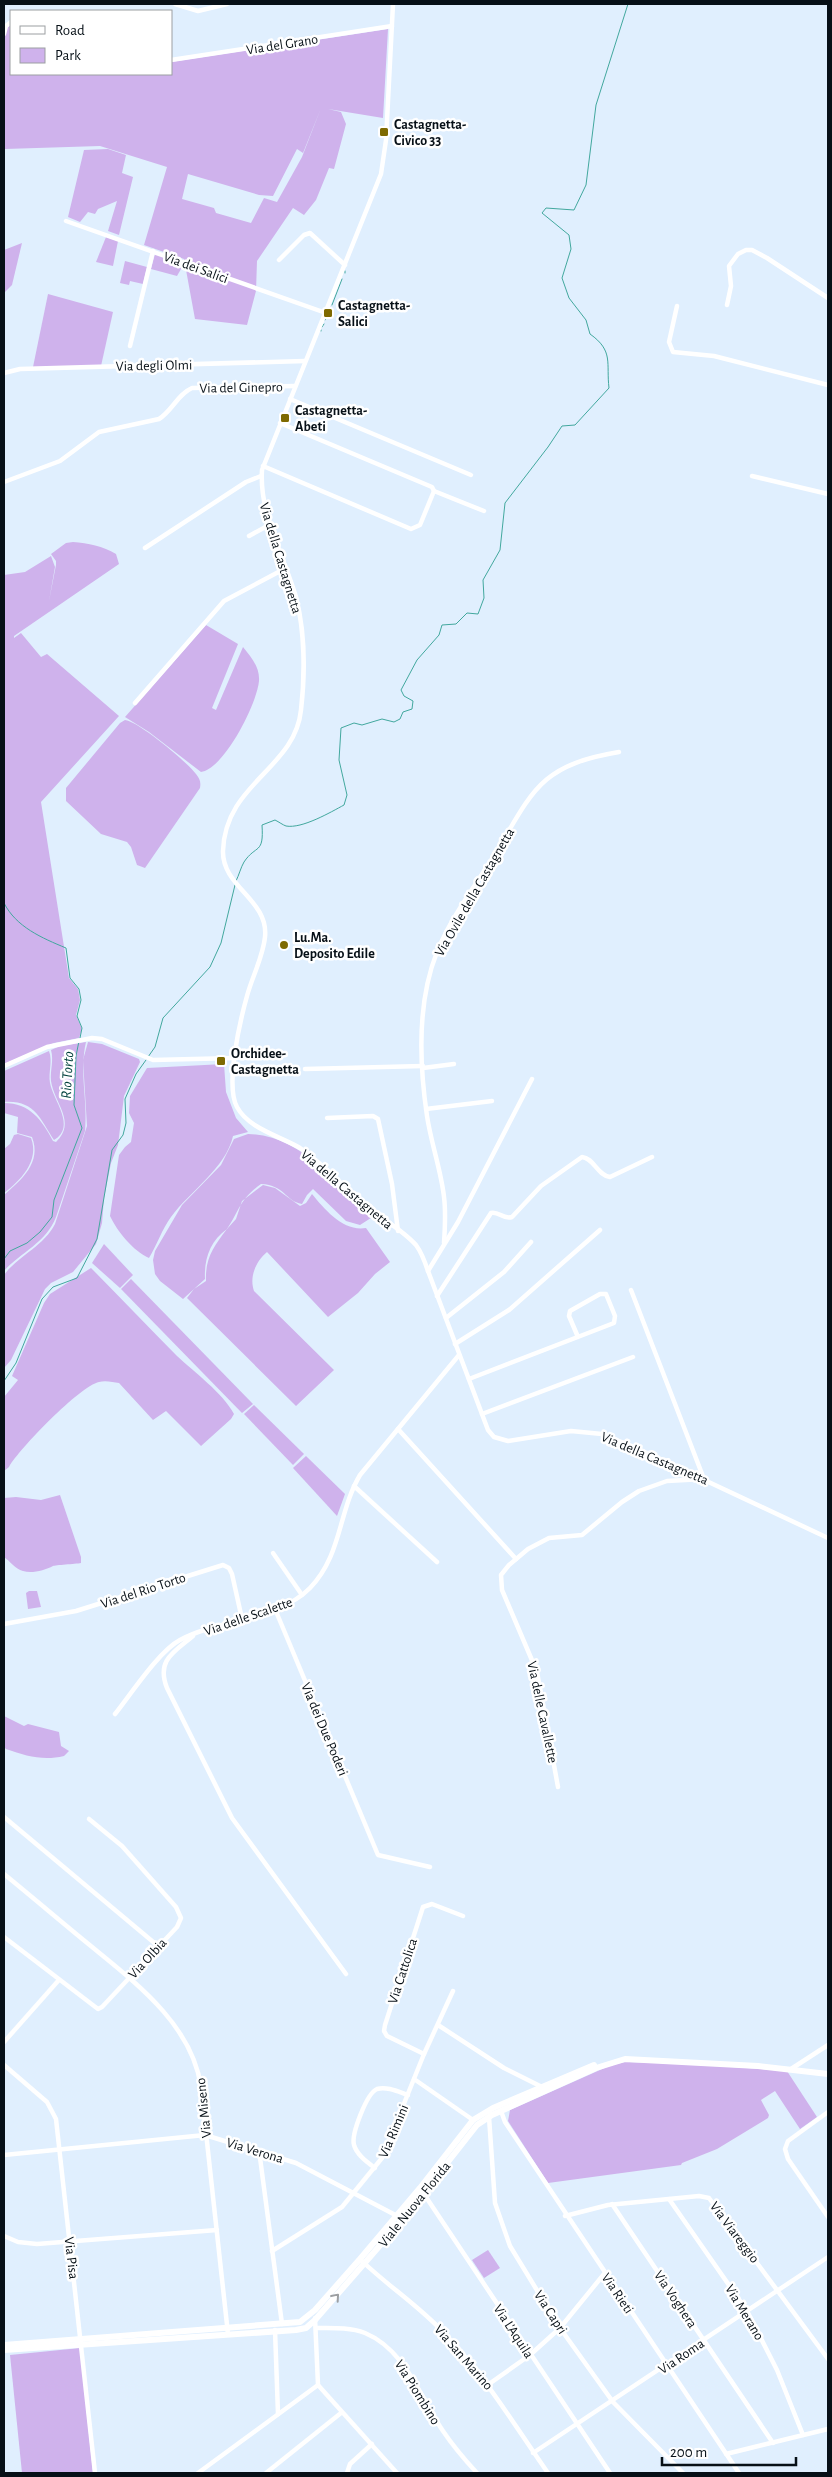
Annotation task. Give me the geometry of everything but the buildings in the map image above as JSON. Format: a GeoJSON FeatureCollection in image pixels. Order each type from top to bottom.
{"type":"FeatureCollection","features":[{"type":"Feature","properties":{"kind":"street"},"geometry":{"type":"LineString","coordinates":[[175,4],[200,11],[227,4]]}},
{"type":"Feature","properties":{"kind":"street","name":"Via della Castagnetta"},"geometry":{"type":"LineString","coordinates":[[393,4],[383,164],[375,191],[262,466],[262,496],[296,597],[301,632],[300,721],[288,747],[246,792],[232,813],[226,832],[223,852],[225,864],[232,880],[260,912],[266,933],[245,1005],[235,1058],[232,1092],[238,1108],[245,1117],[314,1158],[356,1197],[417,1247],[428,1271],[489,1432],[501,1440],[518,1441],[571,1431],[594,1432],[624,1442],[828,1538]]}},
{"type":"Feature","properties":{"kind":"street"},"geometry":{"type":"LineString","coordinates":[[4,34],[6,26],[10,23]]}},
{"type":"Feature","properties":{"kind":"street","name":"Via del Grano"},"geometry":{"type":"LineString","coordinates":[[172,60],[392,26]]}},
{"type":"Feature","properties":{"kind":"street","name":"Via dei Salici"},"geometry":{"type":"LineString","coordinates":[[66,221],[326,313]]}},
{"type":"Feature","properties":{"kind":"street"},"geometry":{"type":"LineString","coordinates":[[279,260],[304,235],[310,233],[344,265]]}},
{"type":"Feature","properties":{"kind":"street"},"geometry":{"type":"LineString","coordinates":[[727,305],[731,286],[729,267],[736,255],[746,250],[764,257],[828,298]]}},
{"type":"Feature","properties":{"kind":"street"},"geometry":{"type":"LineString","coordinates":[[130,346],[153,251]]}},
{"type":"Feature","properties":{"kind":"street"},"geometry":{"type":"LineString","coordinates":[[677,306],[670,342],[672,352],[714,356],[828,385]]}},
{"type":"Feature","properties":{"kind":"street","name":"Via degli Olmi"},"geometry":{"type":"LineString","coordinates":[[4,373],[20,369],[305,360]]}},
{"type":"Feature","properties":{"kind":"street","name":"Via del Ginepro"},"geometry":{"type":"LineString","coordinates":[[4,482],[60,460],[98,432],[159,419],[190,389],[295,386]]}},
{"type":"Feature","properties":{"kind":"street"},"geometry":{"type":"LineString","coordinates":[[290,399],[471,475]]}},
{"type":"Feature","properties":{"kind":"street"},"geometry":{"type":"LineString","coordinates":[[262,466],[409,528],[416,528],[420,524],[434,492],[432,486],[280,423]]}},
{"type":"Feature","properties":{"kind":"street"},"geometry":{"type":"LineString","coordinates":[[145,548],[240,486],[261,476]]}},
{"type":"Feature","properties":{"kind":"street"},"geometry":{"type":"LineString","coordinates":[[752,476],[828,494]]}},
{"type":"Feature","properties":{"kind":"street"},"geometry":{"type":"LineString","coordinates":[[434,492],[484,511]]}},
{"type":"Feature","properties":{"kind":"street"},"geometry":{"type":"LineString","coordinates":[[249,536],[271,524]]}},
{"type":"Feature","properties":{"kind":"street"},"geometry":{"type":"LineString","coordinates":[[135,704],[226,600],[286,568]]}},
{"type":"Feature","properties":{"kind":"street","name":"Via Ovile della Castagnetta"},"geometry":{"type":"LineString","coordinates":[[444,1242],[444,1196],[426,1109],[423,1067],[423,1016],[427,988],[436,956],[444,938],[515,820],[538,786],[550,775],[576,762],[619,752]]}},
{"type":"Feature","properties":{"kind":"street"},"geometry":{"type":"LineString","coordinates":[[4,1066],[44,1048],[83,1039],[100,1039],[144,1058],[156,1060],[235,1058]]}},
{"type":"Feature","properties":{"kind":"street"},"geometry":{"type":"LineString","coordinates":[[305,1069],[423,1067],[454,1064]]}},
{"type":"Feature","properties":{"kind":"street"},"geometry":{"type":"LineString","coordinates":[[428,1271],[458,1222],[532,1079]]}},
{"type":"Feature","properties":{"kind":"street"},"geometry":{"type":"LineString","coordinates":[[426,1109],[492,1101]]}},
{"type":"Feature","properties":{"kind":"street"},"geometry":{"type":"LineString","coordinates":[[327,1118],[373,1116],[378,1118],[392,1184],[398,1231]]}},
{"type":"Feature","properties":{"kind":"street"},"geometry":{"type":"LineString","coordinates":[[437,1296],[491,1213],[496,1212],[506,1218],[512,1217],[541,1186],[581,1158],[588,1158],[603,1175],[610,1177],[652,1157]]}},
{"type":"Feature","properties":{"kind":"street"},"geometry":{"type":"LineString","coordinates":[[456,1344],[508,1310],[600,1230]]}},
{"type":"Feature","properties":{"kind":"street"},"geometry":{"type":"LineString","coordinates":[[446,1318],[504,1272],[531,1242]]}},
{"type":"Feature","properties":{"kind":"street"},"geometry":{"type":"LineString","coordinates":[[398,1429],[516,1558],[544,1540],[582,1535],[626,1499],[648,1487],[672,1480],[704,1479],[631,1290]]}},
{"type":"Feature","properties":{"kind":"street"},"geometry":{"type":"LineString","coordinates":[[469,1379],[578,1337],[616,1321],[606,1294],[600,1294],[570,1311],[569,1315],[578,1337]]}},
{"type":"Feature","properties":{"kind":"street","name":"Via delle Scalette"},"geometry":{"type":"LineString","coordinates":[[115,1714],[168,1650],[179,1640],[242,1618],[275,1609],[302,1595],[319,1578],[330,1562],[354,1486],[362,1472],[459,1355]]}},
{"type":"Feature","properties":{"kind":"street"},"geometry":{"type":"LineString","coordinates":[[482,1414],[633,1357]]}},
{"type":"Feature","properties":{"kind":"street"},"geometry":{"type":"LineString","coordinates":[[354,1486],[437,1562]]}},
{"type":"Feature","properties":{"kind":"street"},"geometry":{"type":"LineString","coordinates":[[273,1553],[302,1595]]}},
{"type":"Feature","properties":{"kind":"street","name":"Via delle Cavallette"},"geometry":{"type":"LineString","coordinates":[[516,1558],[502,1573],[501,1583],[536,1668],[558,1787]]}},
{"type":"Feature","properties":{"kind":"street","name":"Via del Rio Torto"},"geometry":{"type":"LineString","coordinates":[[4,1624],[76,1611],[222,1565],[228,1567],[231,1571],[242,1618]]}},
{"type":"Feature","properties":{"kind":"street","name":"Via dei Due Poderi"},"geometry":{"type":"LineString","coordinates":[[275,1609],[378,1855],[430,1867]]}},
{"type":"Feature","properties":{"kind":"street"},"geometry":{"type":"LineString","coordinates":[[196,1634],[165,1663],[163,1673],[167,1688],[232,1818],[346,1974]]}},
{"type":"Feature","properties":{"kind":"street"},"geometry":{"type":"LineString","coordinates":[[4,1817],[158,1946]]}},
{"type":"Feature","properties":{"kind":"street","name":"Via Olbia"},"geometry":{"type":"LineString","coordinates":[[4,1937],[58,1981],[98,2009],[102,2007],[178,1925],[180,1914],[122,1846],[89,1819]]}},
{"type":"Feature","properties":{"kind":"street","name":"Via Miseno"},"geometry":{"type":"LineString","coordinates":[[4,1874],[129,1978],[163,2012],[192,2053],[201,2082],[205,2135],[228,2331]]}},
{"type":"Feature","properties":{"kind":"street","name":"Via Cattolica"},"geometry":{"type":"LineString","coordinates":[[424,2054],[387,2036],[384,2032],[385,2025],[423,1907],[432,1904],[463,1916]]}},
{"type":"Feature","properties":{"kind":"street"},"geometry":{"type":"LineString","coordinates":[[4,2042],[58,1981]]}},
{"type":"Feature","properties":{"kind":"street","name":"Via Rimini"},"geometry":{"type":"LineString","coordinates":[[272,2251],[338,2210],[356,2193],[375,2168],[386,2150],[424,2054],[453,1992]]}},
{"type":"Feature","properties":{"kind":"street"},"geometry":{"type":"LineString","coordinates":[[438,2025],[504,2068],[546,2089]]}},
{"type":"Feature","properties":{"kind":"street"},"geometry":{"type":"LineString","coordinates":[[793,2067],[828,2045]]}},
{"type":"Feature","properties":{"kind":"street","name":"Viale Nuova Florida"},"geometry":{"type":"LineString","coordinates":[[4,2345],[21,2346],[274,2328],[302,2329],[315,2320],[476,2125],[600,2062],[630,2056],[828,2070]]}},
{"type":"Feature","properties":{"kind":"street","name":"Via Pisa"},"geometry":{"type":"LineString","coordinates":[[4,2065],[53,2109],[60,2149],[95,2473]]}},
{"type":"Feature","properties":{"kind":"street","name":"Viale Nuova Florida"},"geometry":{"type":"LineString","coordinates":[[793,2067],[828,2074]]}},
{"type":"Feature","properties":{"kind":"street"},"geometry":{"type":"LineString","coordinates":[[414,2079],[473,2120]]}},
{"type":"Feature","properties":{"kind":"street"},"geometry":{"type":"LineString","coordinates":[[375,2168],[360,2155],[353,2143],[354,2131],[368,2098],[374,2091],[381,2088],[408,2095]]}},
{"type":"Feature","properties":{"kind":"street","name":"Viale Nuova Florida"},"geometry":{"type":"LineString","coordinates":[[422,2191],[473,2120],[546,2089]]}},
{"type":"Feature","properties":{"kind":"street","name":"Via Rieti"},"geometry":{"type":"LineString","coordinates":[[501,2111],[505,2122],[565,2216],[739,2473]]}},
{"type":"Feature","properties":{"kind":"street"},"geometry":{"type":"LineString","coordinates":[[828,2112],[789,2140],[785,2147],[788,2159],[828,2218]]}},
{"type":"Feature","properties":{"kind":"street","name":"Via Capri"},"geometry":{"type":"LineString","coordinates":[[489,2117],[492,2179],[499,2221],[510,2246],[560,2328],[613,2402],[683,2473]]}},
{"type":"Feature","properties":{"kind":"street","name":"Via Verona"},"geometry":{"type":"LineString","coordinates":[[4,2155],[205,2135],[259,2150],[304,2166],[400,2217]]}},
{"type":"Feature","properties":{"kind":"street"},"geometry":{"type":"LineString","coordinates":[[259,2150],[283,2328]]}},
{"type":"Feature","properties":{"kind":"street","name":"Via L'Aquila"},"geometry":{"type":"LineString","coordinates":[[422,2191],[610,2473]]}},
{"type":"Feature","properties":{"kind":"street","name":"Via Viareggio"},"geometry":{"type":"LineString","coordinates":[[565,2216],[612,2204],[702,2196],[710,2198],[828,2359]]}},
{"type":"Feature","properties":{"kind":"street","name":"Via Merano"},"geometry":{"type":"LineString","coordinates":[[669,2199],[747,2311],[777,2370],[802,2435]]}},
{"type":"Feature","properties":{"kind":"street","name":"Via Voghera"},"geometry":{"type":"LineString","coordinates":[[612,2204],[773,2443]]}},
{"type":"Feature","properties":{"kind":"street"},"geometry":{"type":"LineString","coordinates":[[4,2236],[18,2242],[31,2244],[217,2230]]}},
{"type":"Feature","properties":{"kind":"street","name":"Via Roma"},"geometry":{"type":"LineString","coordinates":[[533,2453],[613,2402],[828,2257]]}},
{"type":"Feature","properties":{"kind":"street","name":"Viale Nuova Florida"},"geometry":{"type":"LineString","coordinates":[[283,2328],[300,2322],[315,2310],[362,2262]]}},
{"type":"Feature","properties":{"kind":"street","name":"Via San Marino"},"geometry":{"type":"LineString","coordinates":[[362,2262],[440,2328],[489,2384],[548,2473]]}},
{"type":"Feature","properties":{"kind":"street"},"geometry":{"type":"LineString","coordinates":[[489,2384],[530,2355],[560,2328],[604,2274]]}},
{"type":"Feature","properties":{"kind":"street"},"geometry":{"type":"LineString","coordinates":[[315,2310],[318,2385],[341,2413],[372,2444],[394,2472]]}},
{"type":"Feature","properties":{"kind":"street"},"geometry":{"type":"LineString","coordinates":[[274,2328],[278,2414]]}},
{"type":"Feature","properties":{"kind":"street","name":"Via Piombino"},"geometry":{"type":"LineString","coordinates":[[316,2328],[345,2329],[362,2332],[389,2348],[412,2378],[447,2437],[477,2473]]}},
{"type":"Feature","properties":{"kind":"street","name":"Viale Nuova Florida"},"geometry":{"type":"LineString","coordinates":[[4,2350],[21,2346]]}},
{"type":"Feature","properties":{"kind":"street"},"geometry":{"type":"LineString","coordinates":[[198,2473],[318,2385]]}},
{"type":"Feature","properties":{"kind":"street"},"geometry":{"type":"LineString","coordinates":[[266,2473],[341,2413]]}},
{"type":"Feature","properties":{"kind":"street"},"geometry":{"type":"LineString","coordinates":[[726,2454],[828,2429]]}},
{"type":"Feature","properties":{"kind":"street"},"geometry":{"type":"LineString","coordinates":[[347,2473],[350,2464],[372,2444]]}},
{"type":"Feature","properties":{"kind":"street"},"geometry":{"type":"LineString","coordinates":[[205,2468],[210,2473]]}},
{"type":"Feature","properties":{"kind":"green space"},"geometry":{"type":"Polygon","coordinates":[[[10,25],[10,75],[172,75],[172,62],[388,29],[383,118],[328,109],[341,112],[346,124],[334,169],[329,168],[316,200],[304,215],[293,208],[257,261],[256,291],[247,325],[195,319],[184,259],[144,245],[167,167],[100,146],[5,149],[4,164],[4,30],[10,25]],[[321,108],[303,153],[297,149],[273,196],[259,195],[188,174],[182,199],[214,208],[216,213],[251,223],[264,198],[277,202],[302,157],[321,108]]]}},
{"type":"Feature","properties":{"kind":"green space"},"geometry":{"type":"Polygon","coordinates":[[[108,149],[126,155],[122,173],[133,177],[119,235],[108,231],[117,201],[98,209],[95,214],[88,212],[80,222],[68,217],[84,150],[108,149]]]}},
{"type":"Feature","properties":{"kind":"green space"},"geometry":{"type":"Polygon","coordinates":[[[106,237],[118,241],[113,266],[96,262],[106,237]]]}},
{"type":"Feature","properties":{"kind":"green space"},"geometry":{"type":"Polygon","coordinates":[[[22,243],[12,285],[4,293],[4,250],[22,243]]]}},
{"type":"Feature","properties":{"kind":"green space"},"geometry":{"type":"Polygon","coordinates":[[[155,254],[180,263],[181,269],[177,276],[151,269],[155,254]]]}},
{"type":"Feature","properties":{"kind":"green space"},"geometry":{"type":"Polygon","coordinates":[[[125,261],[147,267],[143,284],[130,281],[129,285],[120,283],[125,261]]]}},
{"type":"Feature","properties":{"kind":"green space"},"geometry":{"type":"Polygon","coordinates":[[[48,294],[113,312],[101,366],[33,367],[48,294]]]}},
{"type":"Feature","properties":{"kind":"green space"},"geometry":{"type":"Polygon","coordinates":[[[66,543],[95,545],[111,551],[116,554],[119,564],[14,636],[14,638],[21,633],[41,657],[47,654],[119,716],[41,802],[69,978],[78,989],[80,1000],[76,1015],[82,1029],[79,1038],[54,1043],[4,1064],[4,575],[25,572],[51,556],[55,567],[49,601],[56,565],[56,561],[51,554],[66,543]]]}},
{"type":"Feature","properties":{"kind":"green space"},"geometry":{"type":"Polygon","coordinates":[[[206,625],[238,644],[212,708],[216,710],[243,647],[252,658],[259,681],[252,704],[238,734],[219,760],[210,768],[201,772],[149,732],[125,717],[206,625]]]}},
{"type":"Feature","properties":{"kind":"green space"},"geometry":{"type":"Polygon","coordinates":[[[125,720],[151,734],[173,752],[191,768],[200,782],[200,788],[145,868],[137,865],[131,847],[127,842],[101,834],[66,801],[66,788],[120,723],[125,720]]]}},
{"type":"Feature","properties":{"kind":"green space"},"geometry":{"type":"Polygon","coordinates":[[[86,1042],[83,1064],[85,1131],[56,1217],[52,1226],[40,1241],[4,1271],[4,1195],[28,1170],[34,1155],[34,1146],[32,1137],[17,1133],[18,1117],[4,1113],[4,1103],[28,1109],[40,1120],[53,1141],[56,1142],[62,1135],[65,1127],[63,1112],[51,1081],[51,1050],[60,1046],[86,1042]]]}},
{"type":"Feature","properties":{"kind":"green space"},"geometry":{"type":"Polygon","coordinates":[[[88,1042],[102,1044],[139,1059],[140,1062],[124,1096],[118,1145],[111,1163],[104,1198],[102,1223],[96,1244],[73,1272],[51,1283],[45,1289],[11,1360],[4,1368],[4,1275],[16,1262],[44,1239],[55,1224],[87,1126],[83,1060],[88,1042]]]}},
{"type":"Feature","properties":{"kind":"green space"},"geometry":{"type":"Polygon","coordinates":[[[49,1051],[51,1059],[50,1083],[64,1121],[61,1135],[54,1140],[40,1118],[30,1108],[23,1104],[4,1102],[4,1071],[49,1051]]]}},
{"type":"Feature","properties":{"kind":"green space"},"geometry":{"type":"Polygon","coordinates":[[[224,1064],[226,1092],[236,1118],[248,1132],[233,1136],[229,1148],[215,1169],[171,1217],[149,1258],[137,1251],[126,1240],[110,1216],[119,1155],[131,1142],[134,1123],[129,1113],[130,1096],[147,1068],[224,1064]]]}},
{"type":"Feature","properties":{"kind":"green space"},"geometry":{"type":"Polygon","coordinates":[[[18,1134],[31,1138],[33,1155],[27,1170],[4,1193],[4,1149],[10,1144],[14,1135],[18,1134]]]}},
{"type":"Feature","properties":{"kind":"green space"},"geometry":{"type":"Polygon","coordinates":[[[248,1134],[267,1136],[301,1152],[332,1176],[374,1216],[360,1225],[346,1221],[313,1189],[302,1204],[292,1200],[275,1187],[261,1184],[245,1198],[263,1185],[275,1188],[300,1206],[306,1203],[312,1194],[329,1213],[343,1223],[350,1227],[366,1228],[390,1262],[375,1274],[358,1293],[328,1317],[267,1252],[260,1260],[254,1270],[252,1280],[254,1291],[334,1370],[296,1406],[187,1298],[194,1289],[183,1299],[160,1281],[155,1274],[153,1260],[155,1251],[182,1205],[221,1165],[234,1139],[248,1134]],[[240,1206],[232,1222],[227,1229],[236,1219],[240,1206]],[[227,1229],[212,1245],[207,1258],[205,1279],[194,1289],[206,1281],[207,1266],[211,1253],[227,1229]]]}},
{"type":"Feature","properties":{"kind":"green space"},"geometry":{"type":"Polygon","coordinates":[[[104,1244],[133,1275],[120,1288],[92,1263],[104,1244]]]}},
{"type":"Feature","properties":{"kind":"green space"},"geometry":{"type":"Polygon","coordinates":[[[91,1268],[177,1356],[223,1398],[234,1414],[231,1419],[201,1446],[166,1411],[153,1420],[119,1383],[99,1382],[78,1394],[51,1419],[4,1471],[4,1397],[18,1380],[12,1376],[44,1303],[50,1294],[91,1268]]]}},
{"type":"Feature","properties":{"kind":"green space"},"geometry":{"type":"Polygon","coordinates":[[[131,1279],[253,1404],[242,1413],[121,1289],[131,1279]]]}},
{"type":"Feature","properties":{"kind":"green space"},"geometry":{"type":"Polygon","coordinates":[[[254,1405],[304,1454],[293,1465],[244,1414],[254,1405]]]}},
{"type":"Feature","properties":{"kind":"green space"},"geometry":{"type":"Polygon","coordinates":[[[306,1456],[345,1494],[337,1516],[293,1468],[306,1456]]]}},
{"type":"Feature","properties":{"kind":"green space"},"geometry":{"type":"Polygon","coordinates":[[[60,1495],[81,1557],[81,1563],[55,1566],[34,1572],[18,1569],[4,1557],[4,1498],[16,1497],[41,1500],[60,1495]]]}},
{"type":"Feature","properties":{"kind":"green space"},"geometry":{"type":"Polygon","coordinates":[[[37,1591],[41,1607],[28,1609],[26,1593],[37,1591]]]}},
{"type":"Feature","properties":{"kind":"green space"},"geometry":{"type":"Polygon","coordinates":[[[4,1716],[24,1726],[28,1724],[59,1732],[61,1746],[69,1751],[64,1756],[42,1758],[6,1749],[4,1747],[4,1716]]]}},
{"type":"Feature","properties":{"kind":"green space"},"geometry":{"type":"Polygon","coordinates":[[[625,2062],[689,2064],[787,2071],[817,2117],[800,2129],[775,2091],[761,2100],[769,2115],[768,2118],[717,2149],[681,2165],[548,2183],[508,2121],[510,2110],[609,2066],[625,2062]]]}},
{"type":"Feature","properties":{"kind":"green space"},"geometry":{"type":"Polygon","coordinates":[[[488,2250],[500,2268],[484,2278],[472,2260],[488,2250]]]}},
{"type":"Feature","properties":{"kind":"green space"},"geometry":{"type":"Polygon","coordinates":[[[80,2348],[93,2473],[22,2473],[10,2355],[80,2348]]]}},
{"type":"Feature","properties":{"kind":"waterway"},"geometry":{"type":"LineString","coordinates":[[236,881],[244,862],[258,848],[262,841],[262,825],[275,820],[286,826],[300,825],[344,805],[347,795],[339,760],[341,728],[354,723],[362,725],[382,719],[394,722],[400,719],[403,712],[412,709],[413,701],[404,696],[401,690],[417,660],[439,635],[442,625],[456,624],[467,613],[478,614],[484,598],[483,580],[500,550],[505,503],[562,426],[575,425],[609,388],[606,352],[598,340],[590,334],[586,320],[569,298],[562,278],[571,249],[569,235],[542,213],[546,208],[574,210],[586,185],[596,105],[628,4]]}},
{"type":"Feature","properties":{"kind":"waterway"},"geometry":{"type":"LineString","coordinates":[[332,305],[342,279]]}},
{"type":"Feature","properties":{"kind":"waterway"},"geometry":{"type":"LineString","coordinates":[[325,320],[330,308]]}},
{"type":"Feature","properties":{"kind":"waterway"},"geometry":{"type":"LineString","coordinates":[[148,1057],[155,1047],[163,1018],[210,967],[221,943],[235,885]]}},
{"type":"Feature","properties":{"kind":"waterway","name":"Rio Torto"},"geometry":{"type":"LineString","coordinates":[[4,903],[15,919],[31,931],[66,948],[70,978],[79,989],[81,1000],[77,1016],[82,1028],[80,1038]]}},
{"type":"Feature","properties":{"kind":"waterway","name":"Rio Torto"},"geometry":{"type":"LineString","coordinates":[[4,1259],[10,1251],[27,1243],[40,1232],[52,1217],[54,1200],[82,1128],[74,1105],[76,1056],[79,1041]]}},
{"type":"Feature","properties":{"kind":"waterway"},"geometry":{"type":"LineString","coordinates":[[4,1381],[16,1363],[42,1299],[53,1287],[77,1278],[97,1239],[112,1150],[123,1135],[126,1123],[125,1099],[136,1074],[146,1060]]}},
{"type":"Feature","properties":{"kind":"place","name":"Castagnetta- Civico 33"},"geometry":{"type":"Point","coordinates":[384,132]}},
{"type":"Feature","properties":{"kind":"place","name":"Castagnetta- Salici"},"geometry":{"type":"Point","coordinates":[328,313]}},
{"type":"Feature","properties":{"kind":"place","name":"Castagnetta- Abeti"},"geometry":{"type":"Point","coordinates":[285,418]}},
{"type":"Feature","properties":{"kind":"place","name":"Lu.Ma. Deposito Edile"},"geometry":{"type":"Point","coordinates":[284,945]}},
{"type":"Feature","properties":{"kind":"place","name":"Orchidee- Castagnetta"},"geometry":{"type":"Point","coordinates":[221,1061]}}]}
